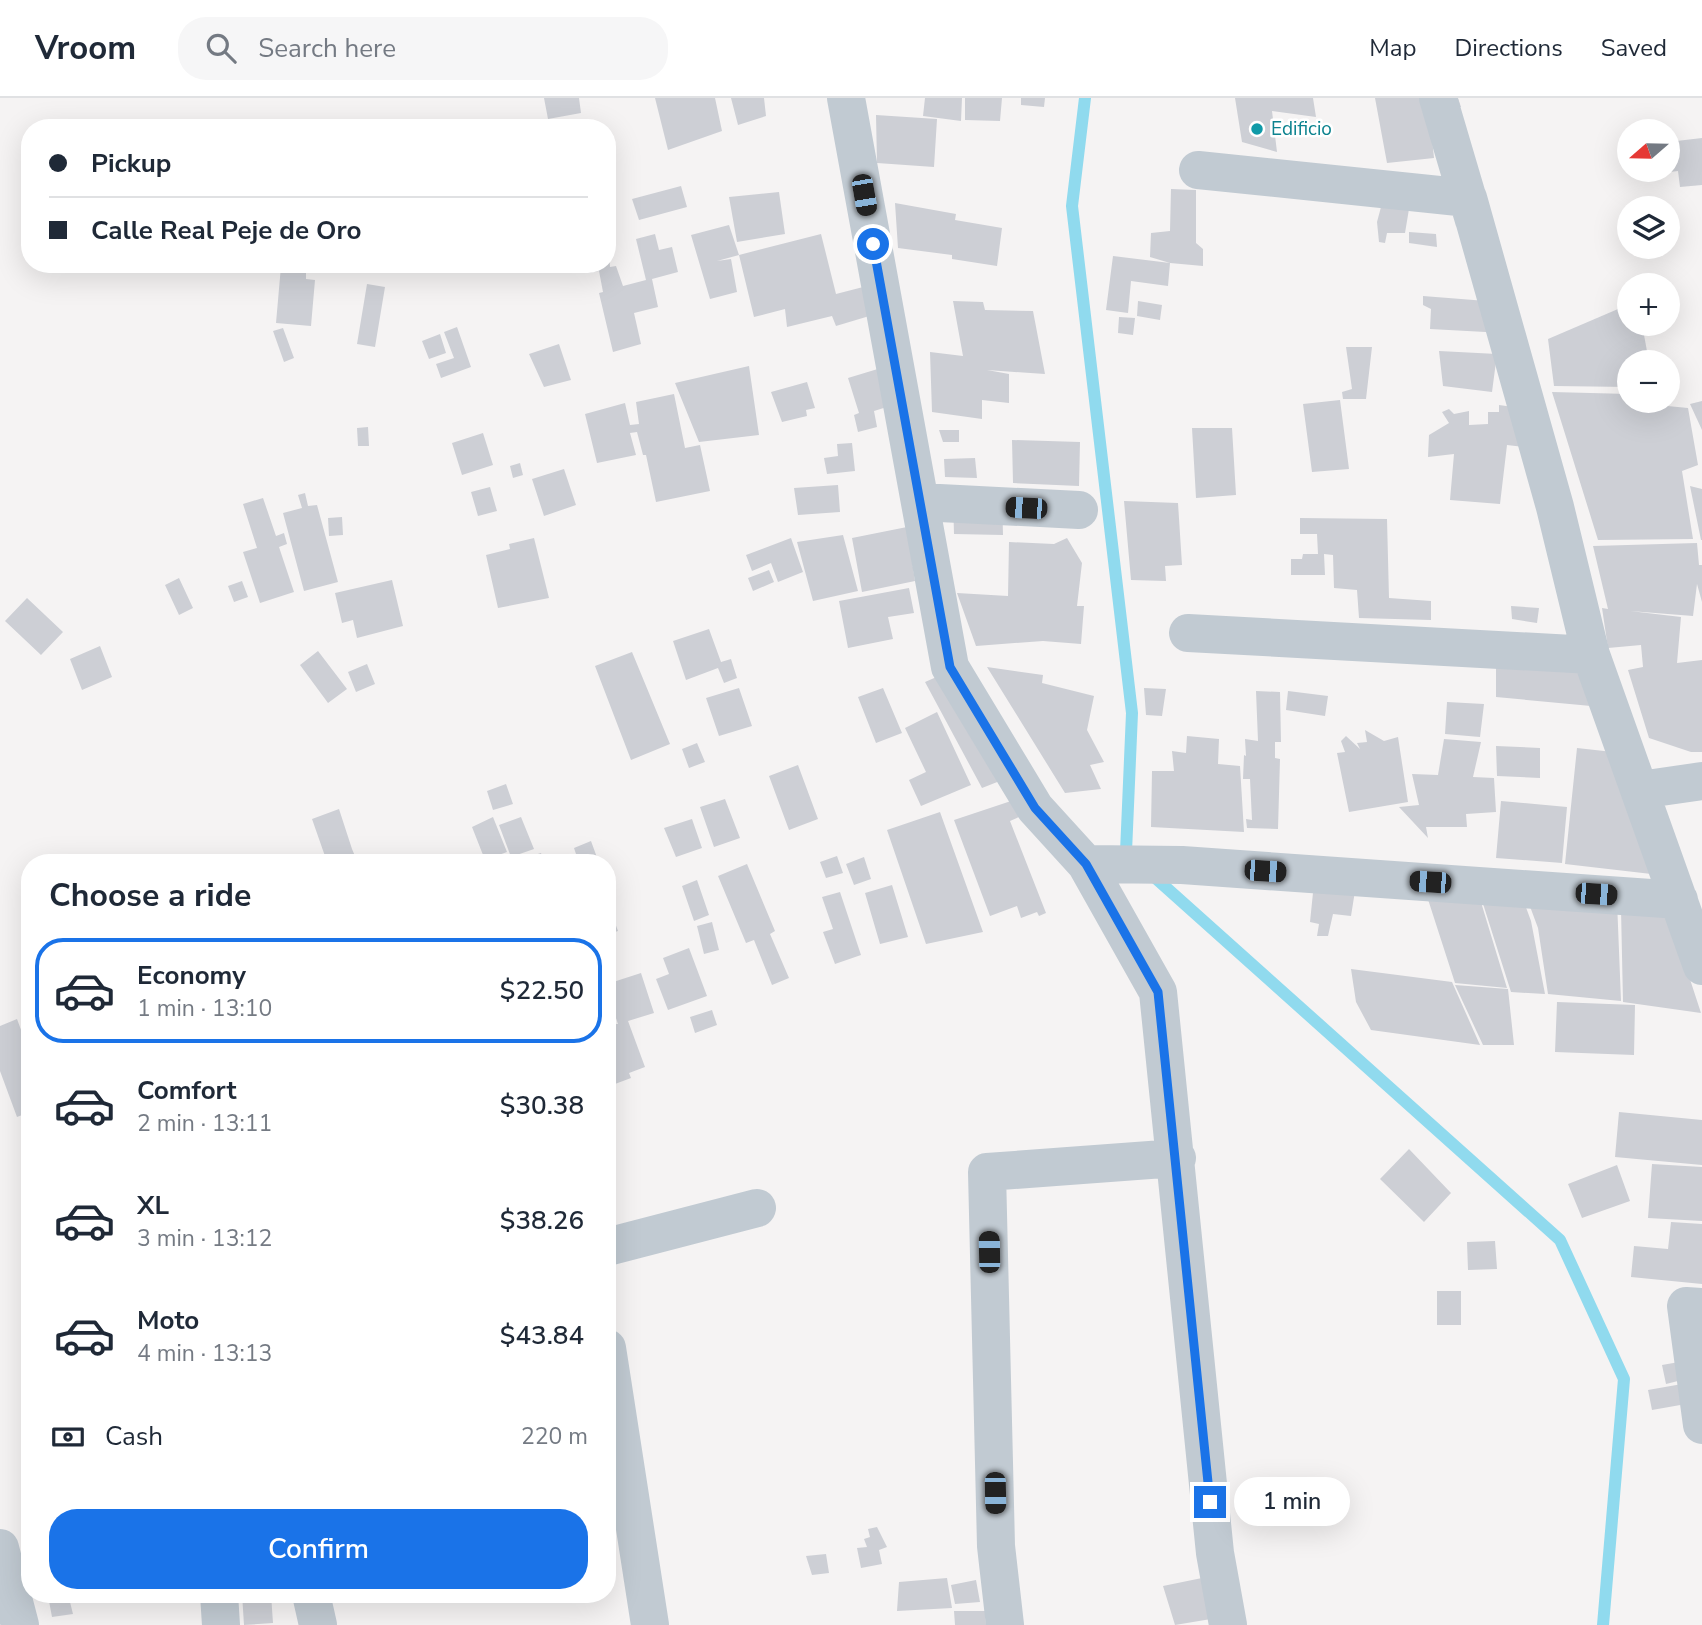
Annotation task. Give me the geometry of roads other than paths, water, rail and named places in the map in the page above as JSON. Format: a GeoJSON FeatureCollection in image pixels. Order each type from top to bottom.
{"type":"FeatureCollection","features":[{"type":"Feature","properties":{"kind":"street"},"geometry":{"type":"LineString","coordinates":[[846,98],[950,667],[1035,808],[1103,863],[1158,992],[1177,1158],[1215,1553],[1228,1625]]}},
{"type":"Feature","properties":{"kind":"street"},"geometry":{"type":"LineString","coordinates":[[1438,98],[1555,507],[1591,655],[1702,966]]}},
{"type":"Feature","properties":{"kind":"street"},"geometry":{"type":"LineString","coordinates":[[1198,170],[1468,198]]}},
{"type":"Feature","properties":{"kind":"street"},"geometry":{"type":"LineString","coordinates":[[920,502],[1079,510]]}},
{"type":"Feature","properties":{"kind":"street"},"geometry":{"type":"LineString","coordinates":[[1188,633],[1591,655]]}},
{"type":"Feature","properties":{"kind":"street"},"geometry":{"type":"LineString","coordinates":[[1640,790],[1702,780]]}},
{"type":"Feature","properties":{"kind":"street"},"geometry":{"type":"LineString","coordinates":[[1103,863],[1182,865],[1679,900]]}},
{"type":"Feature","properties":{"kind":"street"},"geometry":{"type":"LineString","coordinates":[[1005,1625],[996,1546],[987,1172],[1177,1158]]}},
{"type":"Feature","properties":{"kind":"street"},"geometry":{"type":"LineString","coordinates":[[616,1245],[757,1208]]}},
{"type":"Feature","properties":{"kind":"street"},"geometry":{"type":"LineString","coordinates":[[1702,1307],[1686,1306],[1702,1425]]}},
{"type":"Feature","properties":{"kind":"street"},"geometry":{"type":"LineString","coordinates":[[616,1406],[650,1625]]}},
{"type":"Feature","properties":{"kind":"street"},"geometry":{"type":"LineString","coordinates":[[0,1548],[20,1625]]}},
{"type":"Feature","properties":{"kind":"street"},"geometry":{"type":"LineString","coordinates":[[220,1603],[221,1625]]}},
{"type":"Feature","properties":{"kind":"street"},"geometry":{"type":"LineString","coordinates":[[313,1603],[318,1625]]}},
{"type":"Feature","properties":{"kind":"waterway"},"geometry":{"type":"LineString","coordinates":[[1085,98],[1072,206],[1132,713],[1126,852],[1132,857]]}},
{"type":"Feature","properties":{"kind":"waterway"},"geometry":{"type":"LineString","coordinates":[[1151,874],[1560,1240],[1624,1379],[1603,1625]]}},
{"type":"Feature","properties":{"kind":"place","name":"Edificio"},"geometry":{"type":"Point","coordinates":[1257,129]}}]}
